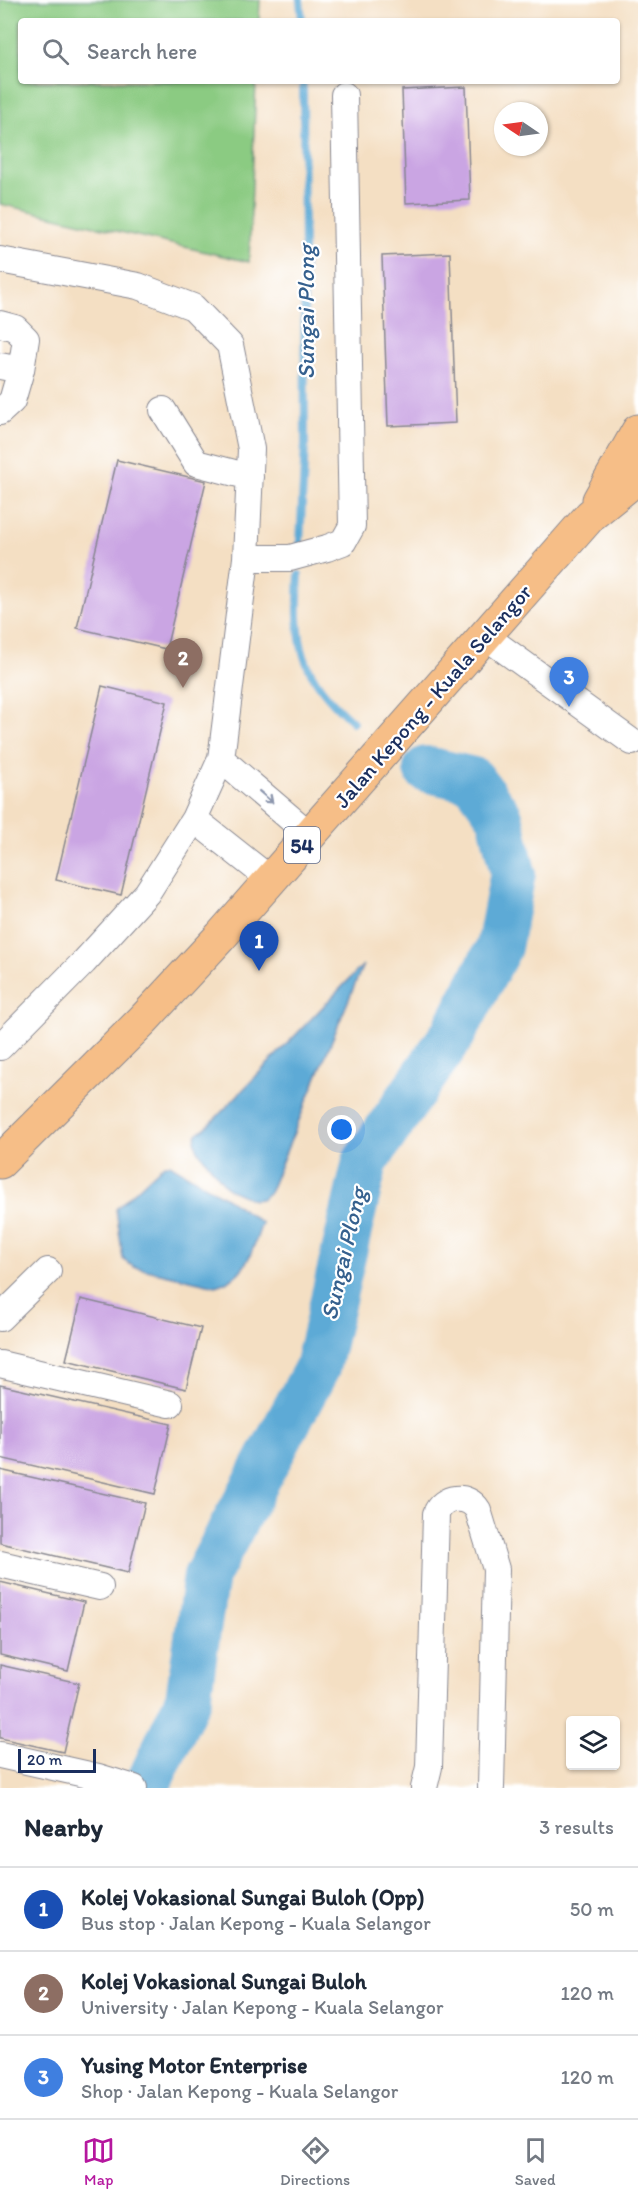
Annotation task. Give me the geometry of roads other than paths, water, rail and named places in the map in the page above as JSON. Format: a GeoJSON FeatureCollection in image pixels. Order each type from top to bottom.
{"type":"FeatureCollection","features":[{"type":"Feature","properties":{"kind":"highway","name":"Jalan Kepong - Kuala Selangor"},"geometry":{"type":"LineString","coordinates":[[591,515],[638,431]]}},
{"type":"Feature","properties":{"kind":"highway","name":"Jalan Kepong - Kuala Selangor"},"geometry":{"type":"LineString","coordinates":[[0,1162],[143,1020],[311,836],[591,515],[638,477]]}},
{"type":"Feature","properties":{"kind":"street"},"geometry":{"type":"LineString","coordinates":[[246,558],[290,558],[327,548],[343,542],[352,526],[344,95]]}},
{"type":"Feature","properties":{"kind":"street"},"geometry":{"type":"LineString","coordinates":[[0,260],[138,286],[194,307],[230,345],[251,448],[246,558],[221,759],[194,819],[147,893],[84,962],[0,1047]]}},
{"type":"Feature","properties":{"kind":"street"},"geometry":{"type":"LineString","coordinates":[[0,324],[15,328],[26,339],[10,368],[12,401],[0,412]]}},
{"type":"Feature","properties":{"kind":"street"},"geometry":{"type":"LineString","coordinates":[[163,410],[196,463],[250,477]]}},
{"type":"Feature","properties":{"kind":"street"},"geometry":{"type":"LineString","coordinates":[[485,636],[632,742]]}},
{"type":"Feature","properties":{"kind":"street"},"geometry":{"type":"LineString","coordinates":[[221,759],[311,836]]}},
{"type":"Feature","properties":{"kind":"street"},"geometry":{"type":"LineString","coordinates":[[194,819],[270,880]]}},
{"type":"Feature","properties":{"kind":"street"},"geometry":{"type":"LineString","coordinates":[[0,1318],[48,1271]]}},
{"type":"Feature","properties":{"kind":"street"},"geometry":{"type":"LineString","coordinates":[[0,1364],[170,1404]]}},
{"type":"Feature","properties":{"kind":"street"},"geometry":{"type":"LineString","coordinates":[[424,1788],[429,1767],[436,1514],[438,1507],[444,1502],[463,1500],[470,1501],[478,1510],[496,1569],[491,1788]]}},
{"type":"Feature","properties":{"kind":"street"},"geometry":{"type":"LineString","coordinates":[[0,1564],[100,1587]]}},
{"type":"Feature","properties":{"kind":"street"},"geometry":{"type":"LineString","coordinates":[[0,1755],[98,1777],[134,1788]]}},
{"type":"Feature","properties":{"kind":"water"},"geometry":{"type":"Polygon","coordinates":[[[363,965],[269,1193],[261,1199],[253,1200],[228,1189],[197,1149],[195,1140],[197,1134],[210,1124],[363,965]]]}},
{"type":"Feature","properties":{"kind":"water"},"geometry":{"type":"Polygon","coordinates":[[[164,1164],[170,1164],[262,1223],[247,1261],[242,1269],[227,1282],[216,1286],[134,1267],[123,1259],[116,1209],[164,1164]]]}},
{"type":"Feature","properties":{"kind":"waterway","name":"Sungai Plong"},"geometry":{"type":"LineString","coordinates":[[300,0],[302,18]]}},
{"type":"Feature","properties":{"kind":"waterway","name":"Sungai Plong"},"geometry":{"type":"LineString","coordinates":[[300,543],[305,444],[303,84]]}},
{"type":"Feature","properties":{"kind":"waterway","name":"Sungai Plong"},"geometry":{"type":"LineString","coordinates":[[299,575],[298,621],[304,657],[321,689],[353,722]]}},
{"type":"Feature","properties":{"kind":"waterway","name":"Sungai Plong"},"geometry":{"type":"LineString","coordinates":[[146,1788],[188,1699],[206,1576],[317,1368],[365,1162],[453,1034],[499,947],[513,873],[500,817],[473,780],[426,769]]}},
{"type":"Feature","properties":{"kind":"place","name":"Kolej Vokasional Sungai Buloh"},"geometry":{"type":"Point","coordinates":[183,688]}},
{"type":"Feature","properties":{"kind":"place","name":"Yusing Motor Enterprise"},"geometry":{"type":"Point","coordinates":[569,707]}},
{"type":"Feature","properties":{"kind":"place","name":"Kolej Vokasional Sungai Buloh (Opp)"},"geometry":{"type":"Point","coordinates":[259,971]}}]}
